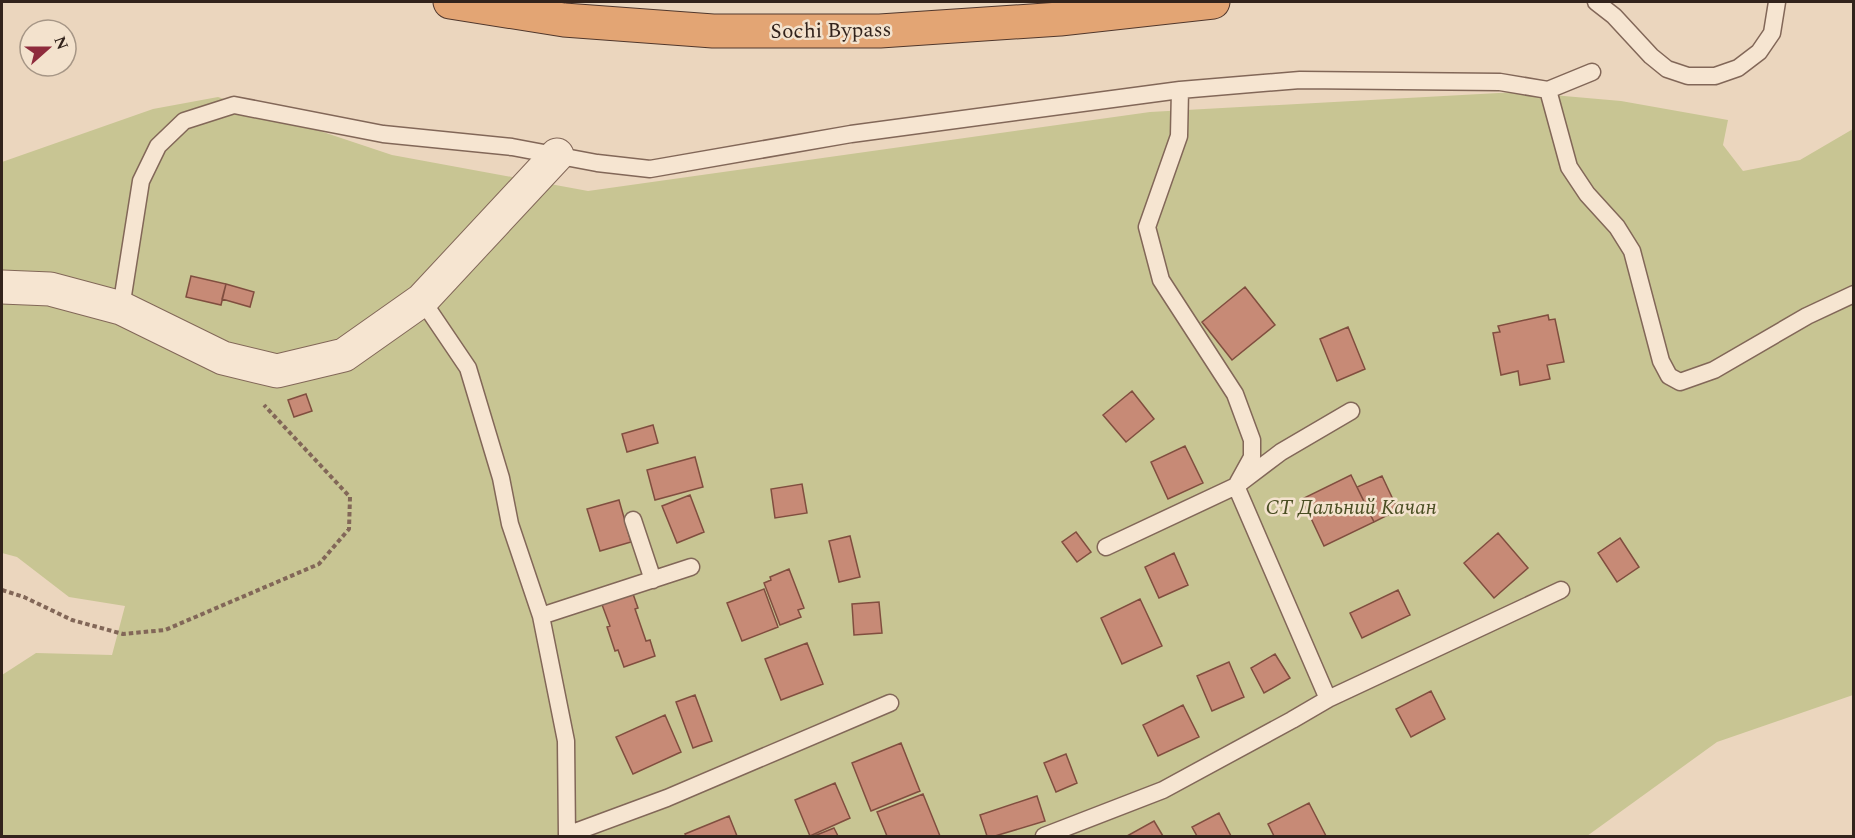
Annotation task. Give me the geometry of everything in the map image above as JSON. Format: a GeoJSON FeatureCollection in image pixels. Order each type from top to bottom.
{"type":"FeatureCollection","features":[{"type":"Feature","properties":{"kind":"highway","name":"Sochi Bypass"},"geometry":{"type":"LineString","coordinates":[[450,2],[564,20],[713,31],[891,30],[1060,20],[1213,2]]}},
{"type":"Feature","properties":{"kind":"street"},"geometry":{"type":"LineString","coordinates":[[2,287],[50,289],[121,308],[223,358],[277,371],[344,355],[422,300],[557,155]]}},
{"type":"Feature","properties":{"kind":"lane"},"geometry":{"type":"LineString","coordinates":[[1596,2],[1614,16],[1659,63],[1667,69],[1688,76],[1715,76],[1738,68],[1759,52],[1772,33],[1777,2]]}},
{"type":"Feature","properties":{"kind":"lane"},"geometry":{"type":"LineString","coordinates":[[121,308],[141,181],[158,146],[184,121],[234,105],[382,134],[512,147],[597,163],[650,170],[851,134],[1180,90],[1300,80],[1500,82],[1548,90],[1592,72]]}},
{"type":"Feature","properties":{"kind":"lane"},"geometry":{"type":"LineString","coordinates":[[1180,90],[1179,136],[1147,227],[1161,280],[1235,394],[1252,440],[1252,457],[1236,486]]}},
{"type":"Feature","properties":{"kind":"lane"},"geometry":{"type":"LineString","coordinates":[[1548,90],[1569,167],[1587,194],[1617,227],[1632,251],[1661,361],[1668,376],[1680,382],[1713,370],[1807,316],[1854,294]]}},
{"type":"Feature","properties":{"kind":"lane"},"geometry":{"type":"LineString","coordinates":[[422,300],[468,368],[501,478],[510,524],[541,616],[566,741],[567,836],[667,798],[890,703]]}},
{"type":"Feature","properties":{"kind":"lane"},"geometry":{"type":"LineString","coordinates":[[1106,547],[1236,486],[1281,452],[1351,411]]}},
{"type":"Feature","properties":{"kind":"lane"},"geometry":{"type":"LineString","coordinates":[[1236,486],[1328,699]]}},
{"type":"Feature","properties":{"kind":"lane"},"geometry":{"type":"LineString","coordinates":[[633,520],[652,580]]}},
{"type":"Feature","properties":{"kind":"lane"},"geometry":{"type":"LineString","coordinates":[[541,616],[691,567]]}},
{"type":"Feature","properties":{"kind":"lane"},"geometry":{"type":"LineString","coordinates":[[1044,837],[1163,790],[1328,699],[1561,590]]}},
{"type":"Feature","properties":{"kind":"path"},"geometry":{"type":"LineString","coordinates":[[2,590],[24,597],[72,620],[123,634],[165,630],[319,564],[349,529],[350,497],[264,405]]}},
{"type":"Feature","properties":{"kind":"green space","name":"СТ Дальний Качан"},"geometry":{"type":"Polygon","coordinates":[[[1517,92],[1621,101],[1728,120],[1723,145],[1743,171],[1800,160],[1853,129],[1853,695],[1717,742],[1587,836],[2,836],[2,675],[36,653],[112,655],[125,606],[69,597],[17,557],[2,553],[2,162],[153,109],[218,97],[392,155],[588,191],[1150,112],[1517,92]]]}},
{"type":"Feature","properties":{"kind":"building"},"geometry":{"type":"Polygon","coordinates":[[[191,276],[226,284],[221,305],[186,297],[191,276]]]}},
{"type":"Feature","properties":{"kind":"building"},"geometry":{"type":"Polygon","coordinates":[[[226,284],[254,292],[250,307],[222,299],[226,284]]]}},
{"type":"Feature","properties":{"kind":"building"},"geometry":{"type":"Polygon","coordinates":[[[1245,287],[1275,325],[1232,360],[1202,322],[1245,287]]]}},
{"type":"Feature","properties":{"kind":"building"},"geometry":{"type":"Polygon","coordinates":[[[1548,315],[1549,320],[1555,319],[1564,362],[1547,365],[1550,379],[1520,385],[1518,371],[1501,375],[1493,333],[1500,332],[1498,326],[1548,315]]]}},
{"type":"Feature","properties":{"kind":"building"},"geometry":{"type":"Polygon","coordinates":[[[1348,327],[1365,369],[1337,381],[1320,339],[1348,327]]]}},
{"type":"Feature","properties":{"kind":"building"},"geometry":{"type":"Polygon","coordinates":[[[1132,391],[1154,419],[1126,442],[1103,415],[1132,391]]]}},
{"type":"Feature","properties":{"kind":"building"},"geometry":{"type":"Polygon","coordinates":[[[306,394],[312,411],[294,417],[288,400],[306,394]]]}},
{"type":"Feature","properties":{"kind":"building"},"geometry":{"type":"Polygon","coordinates":[[[653,425],[658,443],[627,452],[622,434],[653,425]]]}},
{"type":"Feature","properties":{"kind":"building"},"geometry":{"type":"Polygon","coordinates":[[[1185,446],[1203,483],[1168,499],[1151,462],[1185,446]]]}},
{"type":"Feature","properties":{"kind":"building"},"geometry":{"type":"Polygon","coordinates":[[[695,457],[703,487],[655,500],[647,470],[695,457]]]}},
{"type":"Feature","properties":{"kind":"building"},"geometry":{"type":"Polygon","coordinates":[[[1351,475],[1374,522],[1324,546],[1302,499],[1351,475]]]}},
{"type":"Feature","properties":{"kind":"building"},"geometry":{"type":"Polygon","coordinates":[[[1382,476],[1398,510],[1374,522],[1357,487],[1382,476]]]}},
{"type":"Feature","properties":{"kind":"building"},"geometry":{"type":"Polygon","coordinates":[[[802,484],[807,513],[775,518],[771,489],[802,484]]]}},
{"type":"Feature","properties":{"kind":"building"},"geometry":{"type":"Polygon","coordinates":[[[690,495],[704,532],[677,543],[662,506],[690,495]]]}},
{"type":"Feature","properties":{"kind":"building"},"geometry":{"type":"Polygon","coordinates":[[[619,500],[631,542],[600,551],[587,509],[619,500]]]}},
{"type":"Feature","properties":{"kind":"building"},"geometry":{"type":"Polygon","coordinates":[[[1076,532],[1091,552],[1077,562],[1062,542],[1076,532]]]}},
{"type":"Feature","properties":{"kind":"building"},"geometry":{"type":"Polygon","coordinates":[[[1498,533],[1528,568],[1494,598],[1464,563],[1498,533]]]}},
{"type":"Feature","properties":{"kind":"building"},"geometry":{"type":"Polygon","coordinates":[[[850,536],[860,577],[839,582],[829,541],[850,536]]]}},
{"type":"Feature","properties":{"kind":"building"},"geometry":{"type":"Polygon","coordinates":[[[1620,538],[1639,567],[1617,582],[1598,553],[1620,538]]]}},
{"type":"Feature","properties":{"kind":"building"},"geometry":{"type":"Polygon","coordinates":[[[1174,553],[1188,585],[1159,598],[1145,567],[1174,553]]]}},
{"type":"Feature","properties":{"kind":"building"},"geometry":{"type":"Polygon","coordinates":[[[789,569],[804,608],[798,610],[801,617],[780,625],[764,583],[771,580],[770,577],[789,569]]]}},
{"type":"Feature","properties":{"kind":"building"},"geometry":{"type":"Polygon","coordinates":[[[764,589],[778,627],[742,641],[727,603],[764,589]]]}},
{"type":"Feature","properties":{"kind":"building"},"geometry":{"type":"Polygon","coordinates":[[[1398,590],[1410,615],[1362,638],[1350,613],[1398,590]]]}},
{"type":"Feature","properties":{"kind":"building"},"geometry":{"type":"Polygon","coordinates":[[[632,591],[638,608],[635,609],[646,641],[650,640],[655,656],[624,667],[618,650],[615,651],[607,627],[610,626],[601,602],[632,591]]]}},
{"type":"Feature","properties":{"kind":"building"},"geometry":{"type":"Polygon","coordinates":[[[1140,599],[1162,646],[1122,664],[1101,618],[1140,599]]]}},
{"type":"Feature","properties":{"kind":"building"},"geometry":{"type":"Polygon","coordinates":[[[879,602],[882,633],[854,635],[852,604],[879,602]]]}},
{"type":"Feature","properties":{"kind":"building"},"geometry":{"type":"Polygon","coordinates":[[[807,643],[823,684],[781,700],[765,659],[807,643]]]}},
{"type":"Feature","properties":{"kind":"building"},"geometry":{"type":"Polygon","coordinates":[[[1275,654],[1290,678],[1264,693],[1251,668],[1275,654]]]}},
{"type":"Feature","properties":{"kind":"building"},"geometry":{"type":"Polygon","coordinates":[[[1229,662],[1244,697],[1212,711],[1197,676],[1229,662]]]}},
{"type":"Feature","properties":{"kind":"building"},"geometry":{"type":"Polygon","coordinates":[[[1431,691],[1445,719],[1411,737],[1396,709],[1431,691]]]}},
{"type":"Feature","properties":{"kind":"building"},"geometry":{"type":"Polygon","coordinates":[[[695,695],[712,741],[693,748],[676,702],[695,695]]]}},
{"type":"Feature","properties":{"kind":"building"},"geometry":{"type":"Polygon","coordinates":[[[1183,705],[1199,737],[1158,756],[1143,725],[1183,705]]]}},
{"type":"Feature","properties":{"kind":"building"},"geometry":{"type":"Polygon","coordinates":[[[665,715],[681,752],[633,774],[616,737],[665,715]]]}},
{"type":"Feature","properties":{"kind":"building"},"geometry":{"type":"Polygon","coordinates":[[[901,743],[920,791],[871,811],[852,763],[901,743]]]}},
{"type":"Feature","properties":{"kind":"building"},"geometry":{"type":"Polygon","coordinates":[[[1066,754],[1077,783],[1056,792],[1044,763],[1066,754]]]}},
{"type":"Feature","properties":{"kind":"building"},"geometry":{"type":"Polygon","coordinates":[[[835,783],[850,818],[810,836],[795,800],[835,783]]]}},
{"type":"Feature","properties":{"kind":"building"},"geometry":{"type":"Polygon","coordinates":[[[923,794],[940,836],[887,836],[877,812],[923,794]]]}},
{"type":"Feature","properties":{"kind":"building"},"geometry":{"type":"Polygon","coordinates":[[[1037,796],[1045,821],[995,836],[987,836],[980,815],[1037,796]]]}},
{"type":"Feature","properties":{"kind":"building"},"geometry":{"type":"Polygon","coordinates":[[[1309,803],[1326,836],[1274,836],[1268,824],[1309,803]]]}},
{"type":"Feature","properties":{"kind":"building"},"geometry":{"type":"Polygon","coordinates":[[[1219,813],[1231,836],[1197,836],[1192,827],[1219,813]]]}},
{"type":"Feature","properties":{"kind":"building"},"geometry":{"type":"Polygon","coordinates":[[[729,816],[737,836],[686,836],[685,834],[729,816]]]}},
{"type":"Feature","properties":{"kind":"building"},"geometry":{"type":"Polygon","coordinates":[[[1154,821],[1163,836],[1127,836],[1154,821]]]}},
{"type":"Feature","properties":{"kind":"building"},"geometry":{"type":"Polygon","coordinates":[[[834,828],[838,836],[814,836],[834,828]]]}}]}
